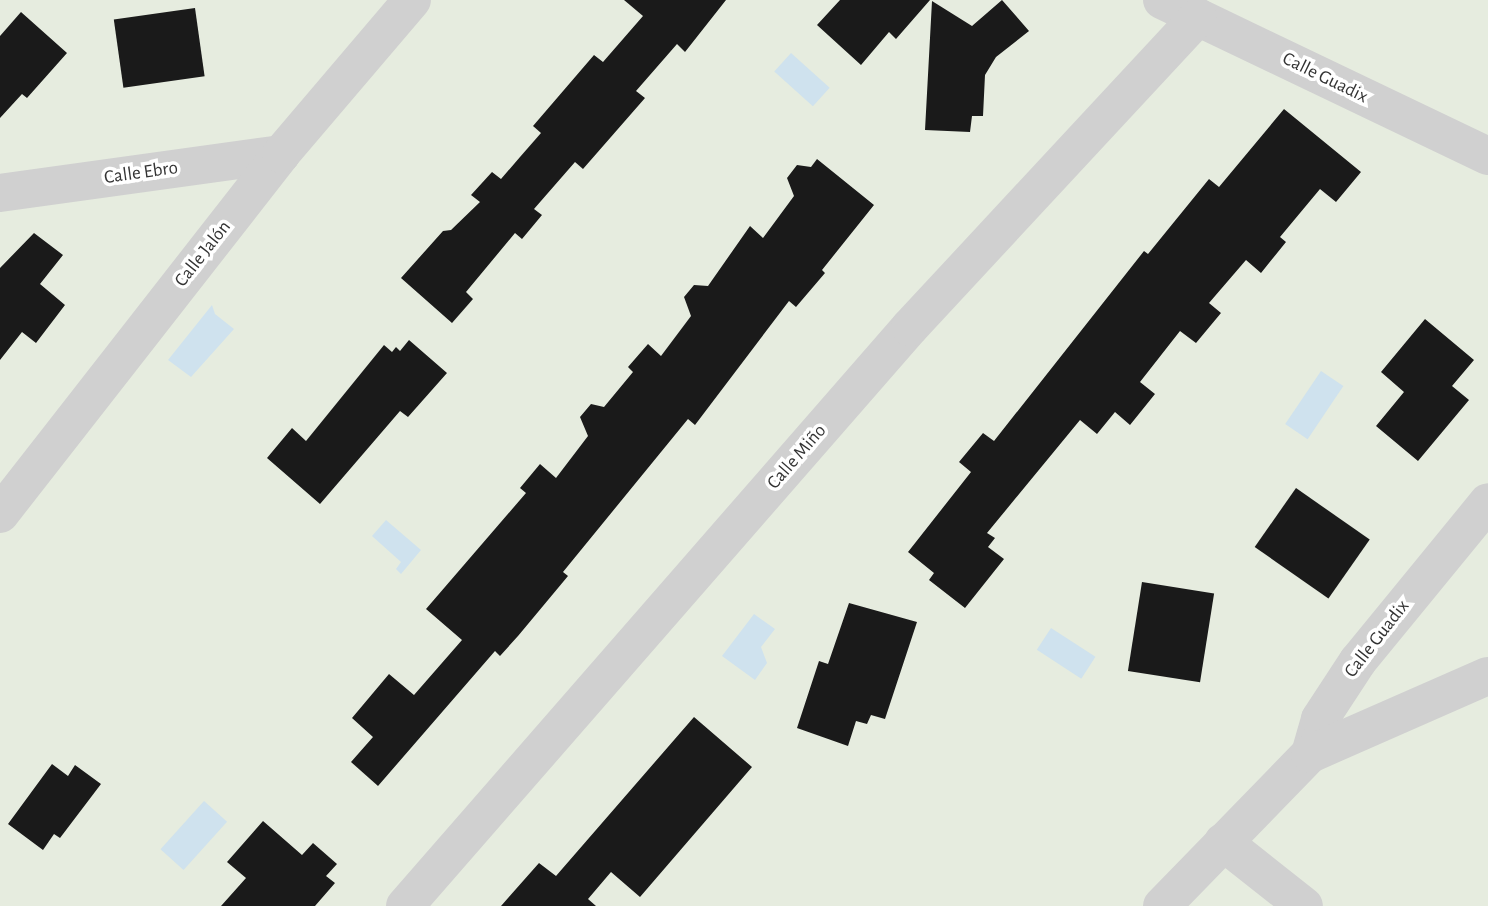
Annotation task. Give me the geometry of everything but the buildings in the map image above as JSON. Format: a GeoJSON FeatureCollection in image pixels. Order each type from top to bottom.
{"type":"FeatureCollection","features":[{"type":"Feature","properties":{"kind":"street","name":"Calle Jalón"},"geometry":{"type":"LineString","coordinates":[[0,514],[281,154],[412,0]]}},
{"type":"Feature","properties":{"kind":"street","name":"Calle Guadix"},"geometry":{"type":"LineString","coordinates":[[1162,0],[1488,156]]}},
{"type":"Feature","properties":{"kind":"street","name":"Calle Miño"},"geometry":{"type":"LineString","coordinates":[[405,906],[910,327],[1198,17]]}},
{"type":"Feature","properties":{"kind":"street","name":"Calle Ebro"},"geometry":{"type":"LineString","coordinates":[[0,193],[281,154]]}},
{"type":"Feature","properties":{"kind":"street","name":"Calle Guadix"},"geometry":{"type":"LineString","coordinates":[[1310,754],[1320,719],[1357,661],[1488,502]]}},
{"type":"Feature","properties":{"kind":"street"},"geometry":{"type":"LineString","coordinates":[[1162,906],[1310,754],[1488,676]]}},
{"type":"Feature","properties":{"kind":"street"},"geometry":{"type":"LineString","coordinates":[[1223,842],[1304,906]]}},
{"type":"Feature","properties":{"kind":"shaded area"},"geometry":{"type":"Polygon","coordinates":[[[0,0],[1488,0],[1488,906],[0,906],[0,0]]]}},
{"type":"Feature","properties":{"kind":"water"},"geometry":{"type":"Polygon","coordinates":[[[791,53],[830,88],[813,106],[774,72],[791,53]]]}},
{"type":"Feature","properties":{"kind":"water"},"geometry":{"type":"Polygon","coordinates":[[[212,305],[215,314],[234,329],[191,377],[168,360],[212,305]]]}},
{"type":"Feature","properties":{"kind":"water"},"geometry":{"type":"Polygon","coordinates":[[[1321,371],[1343,386],[1308,439],[1285,424],[1321,371]]]}},
{"type":"Feature","properties":{"kind":"water"},"geometry":{"type":"Polygon","coordinates":[[[386,520],[421,550],[401,574],[396,569],[401,562],[372,536],[386,520]]]}},
{"type":"Feature","properties":{"kind":"water"},"geometry":{"type":"Polygon","coordinates":[[[754,614],[775,629],[761,647],[767,663],[755,680],[722,656],[754,614]]]}},
{"type":"Feature","properties":{"kind":"water"},"geometry":{"type":"Polygon","coordinates":[[[1051,628],[1095,657],[1081,679],[1037,650],[1051,628]]]}},
{"type":"Feature","properties":{"kind":"water"},"geometry":{"type":"Polygon","coordinates":[[[204,801],[227,822],[184,870],[161,849],[204,801]]]}}]}
